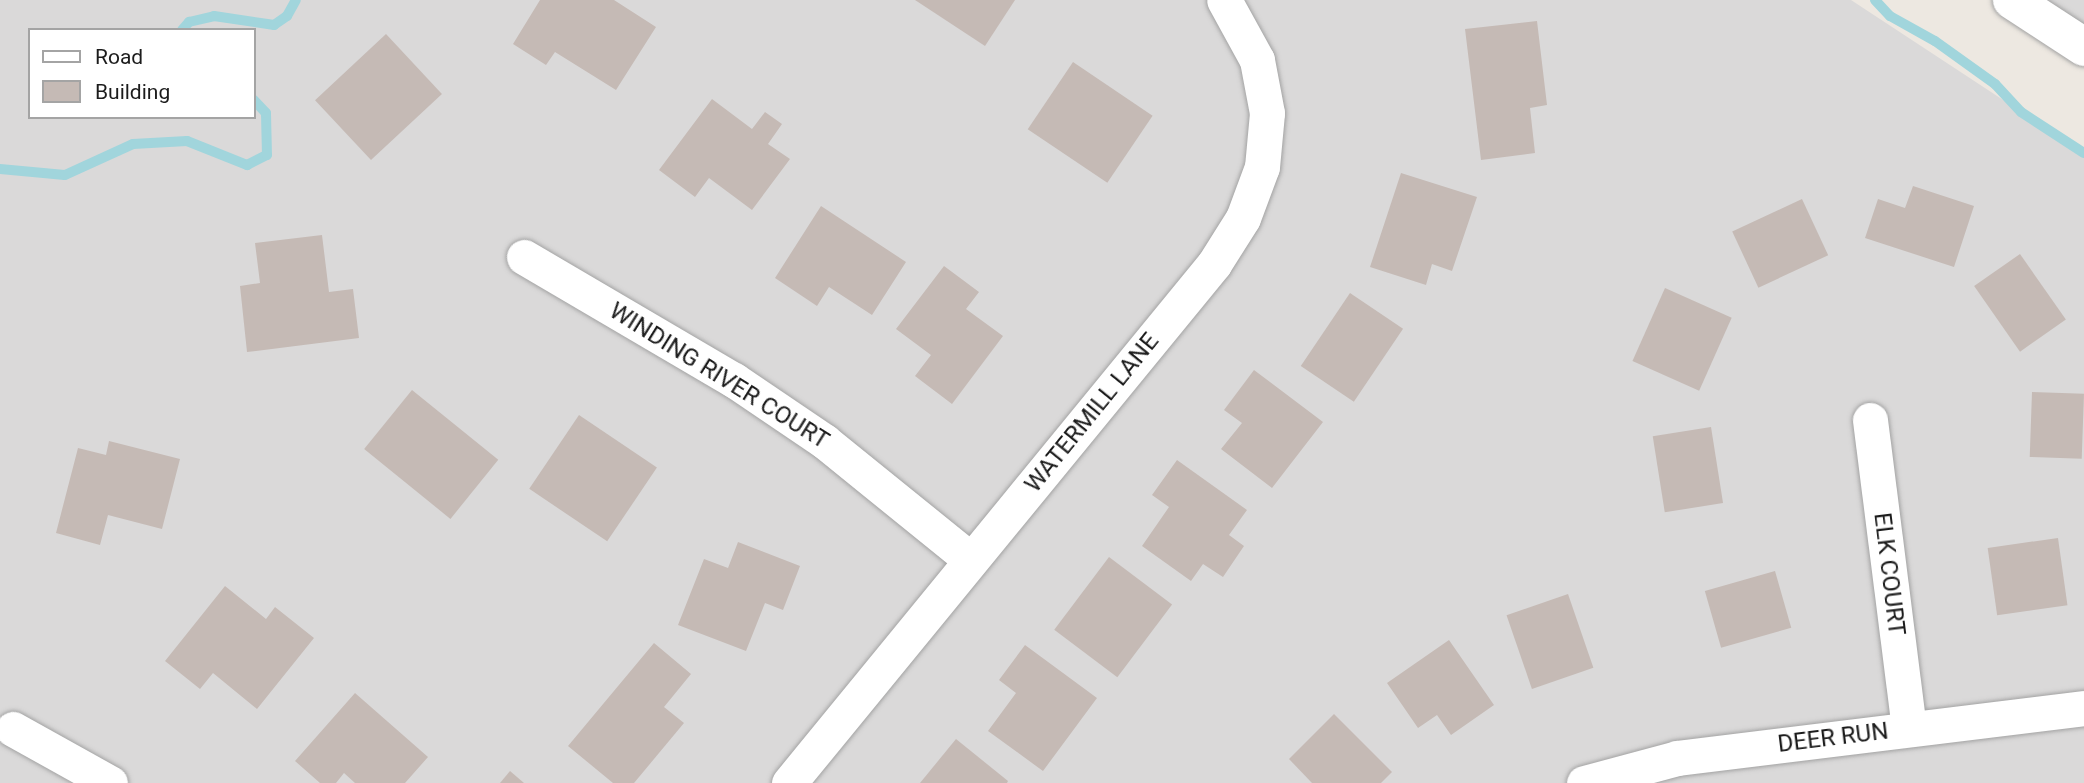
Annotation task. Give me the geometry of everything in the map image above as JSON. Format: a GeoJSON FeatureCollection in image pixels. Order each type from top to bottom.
{"type":"FeatureCollection","features":[{"type":"Feature","properties":{"kind":"street","name":"WATERMILL LANE"},"geometry":{"type":"LineString","coordinates":[[789,783],[1214,264],[1243,218],[1262,167],[1267,113],[1257,60],[1224,0]]}},
{"type":"Feature","properties":{"kind":"street"},"geometry":{"type":"LineString","coordinates":[[2012,0],[2084,47]]}},
{"type":"Feature","properties":{"kind":"street","name":"WINDING RIVER COURT"},"geometry":{"type":"LineString","coordinates":[[524,257],[734,380],[813,433],[971,560]]}},
{"type":"Feature","properties":{"kind":"street","name":"ELK COURT"},"geometry":{"type":"LineString","coordinates":[[1870,420],[1909,728]]}},
{"type":"Feature","properties":{"kind":"street","name":"DEER RUN"},"geometry":{"type":"LineString","coordinates":[[1584,783],[1677,758],[2084,708]]}},
{"type":"Feature","properties":{"kind":"street"},"geometry":{"type":"LineString","coordinates":[[13,729],[110,783]]}},
{"type":"Feature","properties":{"kind":"shaded area"},"geometry":{"type":"Polygon","coordinates":[[[0,0],[1851,0],[2084,153],[2084,783],[0,783],[0,0]]]}},
{"type":"Feature","properties":{"kind":"shaded area"},"geometry":{"type":"Polygon","coordinates":[[[2044,0],[2084,0],[2084,26],[2044,0]]]}},
{"type":"Feature","properties":{"kind":"building"},"geometry":{"type":"Polygon","coordinates":[[[540,0],[614,0],[656,27],[616,90],[555,52],[546,65],[513,44],[540,0]]]}},
{"type":"Feature","properties":{"kind":"building"},"geometry":{"type":"Polygon","coordinates":[[[915,0],[1015,0],[985,46],[915,0]]]}},
{"type":"Feature","properties":{"kind":"building"},"geometry":{"type":"Polygon","coordinates":[[[1537,21],[1547,105],[1530,108],[1535,153],[1481,160],[1465,29],[1537,21]]]}},
{"type":"Feature","properties":{"kind":"building"},"geometry":{"type":"Polygon","coordinates":[[[386,34],[442,94],[371,160],[315,100],[386,34]]]}},
{"type":"Feature","properties":{"kind":"building"},"geometry":{"type":"Polygon","coordinates":[[[1073,62],[1153,116],[1107,183],[1028,129],[1073,62]]]}},
{"type":"Feature","properties":{"kind":"building"},"geometry":{"type":"Polygon","coordinates":[[[712,99],[752,129],[765,112],[782,124],[768,144],[790,159],[752,210],[709,178],[695,197],[659,170],[712,99]]]}},
{"type":"Feature","properties":{"kind":"building"},"geometry":{"type":"Polygon","coordinates":[[[1401,173],[1477,197],[1452,271],[1432,264],[1426,285],[1370,267],[1401,173]]]}},
{"type":"Feature","properties":{"kind":"building"},"geometry":{"type":"Polygon","coordinates":[[[1913,186],[1974,206],[1954,267],[1865,238],[1878,199],[1905,208],[1913,186]]]}},
{"type":"Feature","properties":{"kind":"building"},"geometry":{"type":"Polygon","coordinates":[[[1802,199],[1828,255],[1758,288],[1732,232],[1802,199]]]}},
{"type":"Feature","properties":{"kind":"building"},"geometry":{"type":"Polygon","coordinates":[[[821,206],[906,262],[872,315],[829,287],[817,306],[775,278],[821,206]]]}},
{"type":"Feature","properties":{"kind":"building"},"geometry":{"type":"Polygon","coordinates":[[[322,235],[329,292],[353,289],[359,338],[247,352],[240,286],[260,283],[255,243],[322,235]]]}},
{"type":"Feature","properties":{"kind":"building"},"geometry":{"type":"Polygon","coordinates":[[[2020,254],[2066,320],[2020,352],[1974,286],[2020,254]]]}},
{"type":"Feature","properties":{"kind":"building"},"geometry":{"type":"Polygon","coordinates":[[[944,266],[979,292],[966,309],[1003,336],[952,404],[915,376],[931,355],[896,329],[944,266]]]}},
{"type":"Feature","properties":{"kind":"building"},"geometry":{"type":"Polygon","coordinates":[[[1665,288],[1732,318],[1699,391],[1632,361],[1665,288]]]}},
{"type":"Feature","properties":{"kind":"building"},"geometry":{"type":"Polygon","coordinates":[[[1350,293],[1403,329],[1354,402],[1301,366],[1350,293]]]}},
{"type":"Feature","properties":{"kind":"building"},"geometry":{"type":"Polygon","coordinates":[[[1254,370],[1323,422],[1272,488],[1221,449],[1242,423],[1224,410],[1254,370]]]}},
{"type":"Feature","properties":{"kind":"building"},"geometry":{"type":"Polygon","coordinates":[[[412,390],[498,460],[450,519],[364,449],[412,390]]]}},
{"type":"Feature","properties":{"kind":"building"},"geometry":{"type":"Polygon","coordinates":[[[2032,392],[2084,394],[2082,459],[2030,457],[2032,392]]]}},
{"type":"Feature","properties":{"kind":"building"},"geometry":{"type":"Polygon","coordinates":[[[579,415],[657,468],[607,541],[529,489],[579,415]]]}},
{"type":"Feature","properties":{"kind":"building"},"geometry":{"type":"Polygon","coordinates":[[[1711,427],[1723,503],[1665,512],[1653,436],[1711,427]]]}},
{"type":"Feature","properties":{"kind":"building"},"geometry":{"type":"Polygon","coordinates":[[[109,441],[180,459],[162,529],[108,515],[100,545],[56,533],[78,448],[106,455],[109,441]]]}},
{"type":"Feature","properties":{"kind":"building"},"geometry":{"type":"Polygon","coordinates":[[[1177,460],[1247,510],[1229,535],[1244,546],[1223,577],[1203,564],[1191,581],[1142,546],[1169,507],[1152,495],[1177,460]]]}},
{"type":"Feature","properties":{"kind":"building"},"geometry":{"type":"Polygon","coordinates":[[[2058,538],[2067,605],[1997,615],[1988,548],[2058,538]]]}},
{"type":"Feature","properties":{"kind":"building"},"geometry":{"type":"Polygon","coordinates":[[[738,542],[800,566],[783,610],[765,603],[746,651],[678,625],[704,559],[728,568],[738,542]]]}},
{"type":"Feature","properties":{"kind":"building"},"geometry":{"type":"Polygon","coordinates":[[[1109,557],[1172,605],[1117,677],[1054,630],[1109,557]]]}},
{"type":"Feature","properties":{"kind":"building"},"geometry":{"type":"Polygon","coordinates":[[[1775,571],[1791,628],[1721,648],[1705,591],[1775,571]]]}},
{"type":"Feature","properties":{"kind":"building"},"geometry":{"type":"Polygon","coordinates":[[[225,586],[266,619],[275,607],[314,638],[257,709],[213,673],[200,689],[165,661],[225,586]]]}},
{"type":"Feature","properties":{"kind":"building"},"geometry":{"type":"Polygon","coordinates":[[[1568,594],[1593,668],[1532,689],[1507,615],[1568,594]]]}},
{"type":"Feature","properties":{"kind":"building"},"geometry":{"type":"Polygon","coordinates":[[[1449,640],[1494,705],[1451,735],[1437,715],[1418,728],[1387,683],[1449,640]]]}},
{"type":"Feature","properties":{"kind":"building"},"geometry":{"type":"Polygon","coordinates":[[[654,643],[691,674],[664,707],[684,723],[634,783],[613,783],[568,746],[654,643]]]}},
{"type":"Feature","properties":{"kind":"building"},"geometry":{"type":"Polygon","coordinates":[[[1025,645],[1097,698],[1043,771],[988,731],[1016,693],[999,680],[1025,645]]]}},
{"type":"Feature","properties":{"kind":"building"},"geometry":{"type":"Polygon","coordinates":[[[355,693],[428,757],[405,783],[355,783],[344,773],[336,783],[320,783],[295,761],[355,693]]]}},
{"type":"Feature","properties":{"kind":"building"},"geometry":{"type":"Polygon","coordinates":[[[1334,714],[1392,772],[1381,783],[1312,783],[1289,759],[1334,714]]]}},
{"type":"Feature","properties":{"kind":"building"},"geometry":{"type":"Polygon","coordinates":[[[956,739],[1008,781],[1007,783],[920,783],[956,739]]]}},
{"type":"Feature","properties":{"kind":"building"},"geometry":{"type":"Polygon","coordinates":[[[510,771],[524,783],[500,783],[510,771]]]}},
{"type":"Feature","properties":{"kind":"waterway"},"geometry":{"type":"LineString","coordinates":[[184,28],[189,22],[214,16],[274,25],[287,16],[296,0]]}},
{"type":"Feature","properties":{"kind":"waterway"},"geometry":{"type":"LineString","coordinates":[[1875,0],[1890,16],[1935,41],[1995,84],[2021,112],[2084,153]]}},
{"type":"Feature","properties":{"kind":"waterway"},"geometry":{"type":"LineString","coordinates":[[0,169],[65,175],[133,144],[187,141],[247,165],[267,155],[266,113],[256,102]]}}]}
